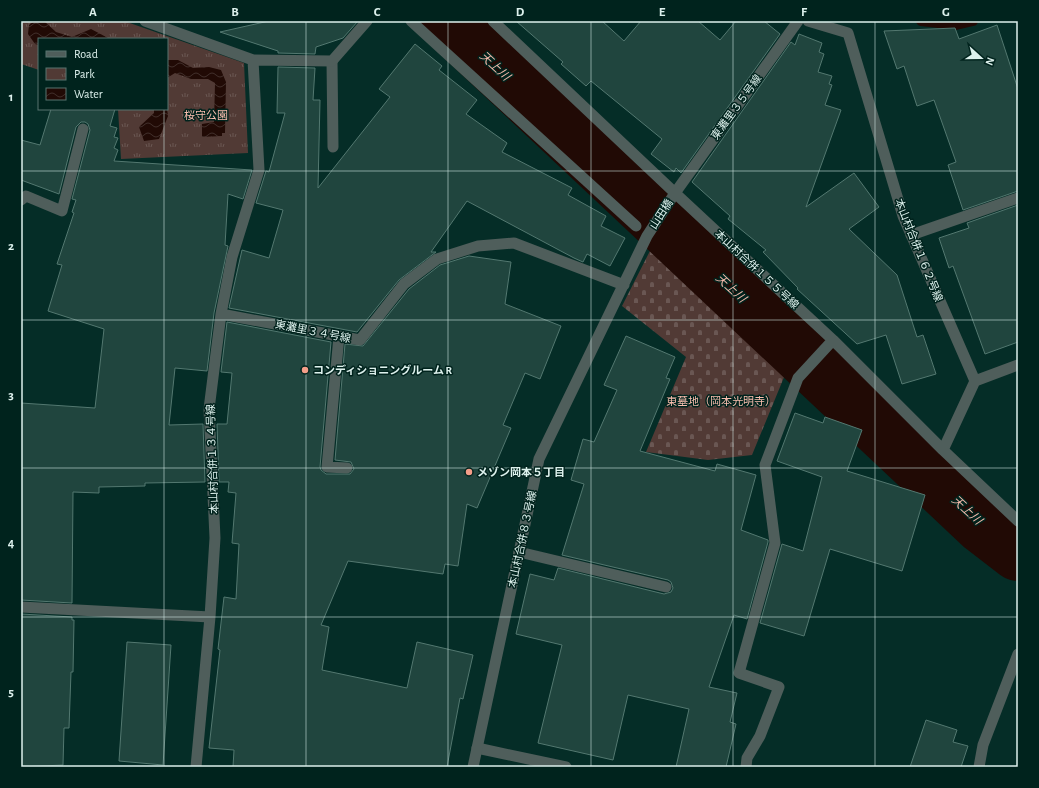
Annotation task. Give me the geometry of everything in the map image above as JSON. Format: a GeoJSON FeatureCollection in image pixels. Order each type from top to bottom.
{"type":"FeatureCollection","features":[{"type":"Feature","properties":{"kind":"street"},"geometry":{"type":"LineString","coordinates":[[146,21],[253,60],[332,61]]}},
{"type":"Feature","properties":{"kind":"street"},"geometry":{"type":"LineString","coordinates":[[333,147],[332,61],[367,21]]}},
{"type":"Feature","properties":{"kind":"street"},"geometry":{"type":"LineString","coordinates":[[411,21],[647,236]]}},
{"type":"Feature","properties":{"kind":"street","name":"本山村合併１５５号線"},"geometry":{"type":"LineString","coordinates":[[493,21],[833,340],[943,450],[1018,521]]}},
{"type":"Feature","properties":{"kind":"street","name":"東灘里３５号線"},"geometry":{"type":"LineString","coordinates":[[675,193],[798,21]]}},
{"type":"Feature","properties":{"kind":"street","name":"本山村合併１６２号線"},"geometry":{"type":"LineString","coordinates":[[811,21],[836,25],[848,33],[903,216],[975,381]]}},
{"type":"Feature","properties":{"kind":"street","name":"本山村合併１３４号線"},"geometry":{"type":"LineString","coordinates":[[196,767],[210,617],[215,538],[209,410],[221,314],[232,257],[259,170],[253,60]]}},
{"type":"Feature","properties":{"kind":"street"},"geometry":{"type":"LineString","coordinates":[[21,200],[26,196],[62,211],[83,128]]}},
{"type":"Feature","properties":{"kind":"street","name":"山田橋"},"geometry":{"type":"LineString","coordinates":[[647,236],[675,193]]}},
{"type":"Feature","properties":{"kind":"street"},"geometry":{"type":"LineString","coordinates":[[911,234],[1018,198]]}},
{"type":"Feature","properties":{"kind":"street","name":"本山村合併８３号線"},"geometry":{"type":"LineString","coordinates":[[473,767],[539,459],[647,236]]}},
{"type":"Feature","properties":{"kind":"street","name":"東灘里３４号線"},"geometry":{"type":"LineString","coordinates":[[221,314],[360,340],[404,284],[437,259],[478,246],[514,243],[624,285]]}},
{"type":"Feature","properties":{"kind":"street"},"geometry":{"type":"LineString","coordinates":[[339,336],[327,467],[347,468]]}},
{"type":"Feature","properties":{"kind":"street"},"geometry":{"type":"LineString","coordinates":[[746,767],[747,758],[760,736],[779,687],[739,673],[775,543],[764,465],[798,378],[833,340]]}},
{"type":"Feature","properties":{"kind":"street"},"geometry":{"type":"LineString","coordinates":[[943,450],[975,381],[1018,365]]}},
{"type":"Feature","properties":{"kind":"street"},"geometry":{"type":"LineString","coordinates":[[519,552],[666,587]]}},
{"type":"Feature","properties":{"kind":"street"},"geometry":{"type":"LineString","coordinates":[[21,607],[210,617]]}},
{"type":"Feature","properties":{"kind":"street"},"geometry":{"type":"LineString","coordinates":[[979,767],[983,745],[1018,654]]}},
{"type":"Feature","properties":{"kind":"street"},"geometry":{"type":"LineString","coordinates":[[477,748],[566,767]]}},
{"type":"Feature","properties":{"kind":"green space","name":"桜守公園"},"geometry":{"type":"Polygon","coordinates":[[[21,21],[124,21],[244,63],[248,153],[121,159],[118,110],[168,110],[168,38],[38,38],[38,70],[21,64],[21,21]]]}},
{"type":"Feature","properties":{"kind":"green space","name":"東墓地（岡本光明寺）"},"geometry":{"type":"Polygon","coordinates":[[[654,243],[787,370],[752,455],[708,460],[646,452],[686,357],[622,306],[654,243]]]}},
{"type":"Feature","properties":{"kind":"water"},"geometry":{"type":"Polygon","coordinates":[[[34,21],[44,21],[56,32],[72,37],[91,29],[108,38],[38,38],[38,45],[35,44],[28,34],[29,25],[34,21]]]}},
{"type":"Feature","properties":{"kind":"water"},"geometry":{"type":"Polygon","coordinates":[[[168,60],[178,60],[193,68],[209,67],[221,70],[226,82],[225,133],[222,133],[222,136],[202,137],[202,124],[214,122],[215,83],[208,79],[191,79],[175,73],[168,77],[168,60]]]}},
{"type":"Feature","properties":{"kind":"water"},"geometry":{"type":"Polygon","coordinates":[[[154,110],[167,110],[168,116],[159,139],[144,141],[139,127],[154,113],[154,110]]]}},
{"type":"Feature","properties":{"kind":"building"},"geometry":{"type":"Polygon","coordinates":[[[269,21],[358,21],[343,38],[316,47],[315,54],[278,53],[278,51],[220,32],[269,21]]]}},
{"type":"Feature","properties":{"kind":"building"},"geometry":{"type":"Polygon","coordinates":[[[516,21],[602,21],[624,41],[641,21],[698,21],[720,40],[736,21],[764,21],[780,34],[681,173],[676,168],[674,172],[651,154],[662,139],[591,81],[586,86],[561,64],[563,62],[516,21]]]}},
{"type":"Feature","properties":{"kind":"building"},"geometry":{"type":"Polygon","coordinates":[[[997,25],[1018,89],[1018,191],[963,210],[948,165],[956,162],[934,100],[917,106],[904,66],[897,69],[884,31],[955,28],[959,39],[997,25]]]}},
{"type":"Feature","properties":{"kind":"building"},"geometry":{"type":"Polygon","coordinates":[[[799,34],[822,43],[819,52],[824,54],[818,72],[832,76],[829,84],[832,85],[825,105],[841,110],[806,207],[854,173],[879,207],[849,229],[897,275],[917,337],[923,335],[936,374],[902,384],[886,335],[857,344],[797,289],[798,288],[763,252],[766,250],[728,219],[730,216],[692,182],[791,42],[795,45],[799,34]]]}},
{"type":"Feature","properties":{"kind":"building"},"geometry":{"type":"Polygon","coordinates":[[[415,44],[442,66],[439,70],[477,100],[466,114],[507,143],[502,152],[572,188],[568,195],[606,216],[601,226],[625,238],[610,266],[587,254],[583,262],[574,258],[467,201],[431,252],[436,252],[399,280],[357,332],[229,308],[242,250],[269,258],[283,210],[256,203],[266,171],[269,172],[285,113],[277,113],[278,67],[315,68],[313,100],[320,100],[318,188],[390,97],[379,89],[415,44]]]}},
{"type":"Feature","properties":{"kind":"building"},"geometry":{"type":"Polygon","coordinates":[[[51,110],[115,110],[110,126],[117,128],[114,137],[118,138],[114,148],[118,150],[114,161],[252,170],[243,199],[228,194],[225,245],[228,246],[214,313],[207,371],[175,368],[169,425],[203,424],[205,482],[145,483],[145,486],[99,487],[99,493],[73,492],[72,603],[21,600],[21,403],[95,408],[104,329],[48,311],[62,265],[57,264],[74,213],[72,212],[76,200],[72,199],[90,130],[88,124],[81,122],[76,127],[59,194],[21,180],[21,140],[40,145],[51,110]]]}},
{"type":"Feature","properties":{"kind":"building"},"geometry":{"type":"Polygon","coordinates":[[[1018,205],[1018,342],[985,354],[953,266],[949,268],[939,238],[969,228],[967,223],[1018,205]]]}},
{"type":"Feature","properties":{"kind":"building"},"geometry":{"type":"Polygon","coordinates":[[[469,256],[511,262],[505,304],[561,326],[540,379],[525,373],[503,425],[511,428],[477,508],[467,504],[458,566],[445,564],[443,574],[348,561],[321,625],[329,627],[322,670],[407,688],[417,642],[473,655],[463,699],[460,698],[447,767],[233,767],[234,750],[209,748],[220,650],[218,649],[224,597],[236,599],[239,544],[232,543],[236,493],[228,492],[229,482],[219,482],[217,424],[227,424],[232,373],[221,372],[227,322],[331,342],[320,467],[326,474],[350,474],[354,469],[351,462],[335,460],[345,344],[363,346],[409,289],[440,265],[469,256]]]}},
{"type":"Feature","properties":{"kind":"building"},"geometry":{"type":"Polygon","coordinates":[[[626,336],[675,357],[666,378],[670,379],[640,451],[715,471],[717,464],[756,475],[741,530],[768,540],[768,542],[747,619],[734,615],[709,687],[737,693],[730,722],[736,724],[726,767],[676,767],[689,709],[628,695],[613,760],[538,743],[562,645],[516,634],[530,574],[554,580],[558,568],[664,594],[671,592],[673,588],[671,582],[668,580],[562,555],[584,484],[571,480],[583,439],[594,442],[617,390],[604,385],[626,336]]]}},
{"type":"Feature","properties":{"kind":"building"},"geometry":{"type":"Polygon","coordinates":[[[795,413],[823,423],[825,417],[862,430],[847,471],[925,495],[902,571],[830,549],[804,636],[760,623],[782,544],[803,551],[822,477],[777,461],[795,413]]]}},
{"type":"Feature","properties":{"kind":"building"},"geometry":{"type":"Polygon","coordinates":[[[21,614],[72,617],[72,620],[74,620],[73,672],[71,672],[69,728],[64,728],[63,765],[21,767],[21,614]]]}},
{"type":"Feature","properties":{"kind":"building"},"geometry":{"type":"Polygon","coordinates":[[[127,642],[171,645],[163,765],[119,761],[127,642]]]}},
{"type":"Feature","properties":{"kind":"building"},"geometry":{"type":"Polygon","coordinates":[[[926,720],[957,730],[953,742],[968,746],[961,767],[910,767],[926,720]]]}},
{"type":"Feature","properties":{"kind":"waterway","name":"天上川"},"geometry":{"type":"LineString","coordinates":[[447,21],[983,525],[1018,552]]}},
{"type":"Feature","properties":{"kind":"waterway"},"geometry":{"type":"LineString","coordinates":[[921,21],[956,25],[973,21]]}},
{"type":"Feature","properties":{"kind":"place","name":"コンディショニングルーム R"},"geometry":{"type":"Point","coordinates":[305,370]}},
{"type":"Feature","properties":{"kind":"place","name":"メゾン岡本５丁目"},"geometry":{"type":"Point","coordinates":[469,472]}}]}
